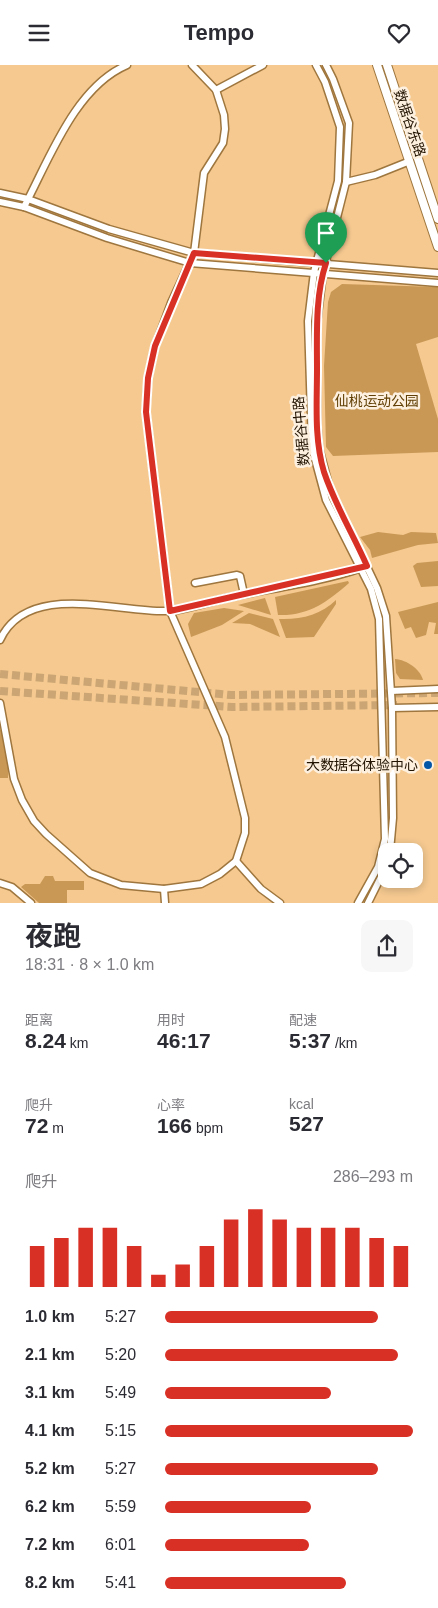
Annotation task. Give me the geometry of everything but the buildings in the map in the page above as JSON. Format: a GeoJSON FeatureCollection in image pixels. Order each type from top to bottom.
{"type":"FeatureCollection","features":[{"type":"Feature","properties":{"kind":"main road","name":"数据谷东路"},"geometry":{"type":"LineString","coordinates":[[377,65],[438,247]]}},
{"type":"Feature","properties":{"kind":"main road","name":"数据谷东路"},"geometry":{"type":"LineString","coordinates":[[387,65],[438,219]]}},
{"type":"Feature","properties":{"kind":"street"},"geometry":{"type":"LineString","coordinates":[[0,703],[14,779],[22,800],[34,821],[90,873],[120,885],[164,889],[201,884],[220,874],[236,861],[245,833],[245,818],[231,754],[170,611],[146,412],[148,378],[155,346],[171,303],[194,253],[204,173],[223,143],[225,129],[224,115],[216,91],[192,65]]}},
{"type":"Feature","properties":{"kind":"street"},"geometry":{"type":"LineString","coordinates":[[216,91],[263,65]]}},
{"type":"Feature","properties":{"kind":"street","name":"数据谷中路"},"geometry":{"type":"LineString","coordinates":[[316,65],[325,82],[340,127],[338,181],[314,272],[308,321],[312,448],[326,500],[359,569],[371,589],[380,628],[386,813],[385,839],[378,867],[358,903]]}},
{"type":"Feature","properties":{"kind":"street","name":"数据谷中路"},"geometry":{"type":"LineString","coordinates":[[326,65],[333,79],[348,123],[346,182],[323,273],[317,323],[316,422],[319,448],[333,496],[384,606],[392,708],[393,818],[391,843]]}},
{"type":"Feature","properties":{"kind":"street"},"geometry":{"type":"LineString","coordinates":[[24,207],[72,114],[87,96],[122,66]]}},
{"type":"Feature","properties":{"kind":"street"},"geometry":{"type":"LineString","coordinates":[[346,182],[375,175],[410,161]]}},
{"type":"Feature","properties":{"kind":"street"},"geometry":{"type":"LineString","coordinates":[[0,193],[28,199],[108,229],[194,253],[438,273]]}},
{"type":"Feature","properties":{"kind":"street"},"geometry":{"type":"LineString","coordinates":[[0,202],[24,207],[107,238],[190,263],[438,283]]}},
{"type":"Feature","properties":{"kind":"street"},"geometry":{"type":"LineString","coordinates":[[0,641],[5,630],[16,619],[33,610],[50,605],[78,604],[170,611],[367,566]]}},
{"type":"Feature","properties":{"kind":"street"},"geometry":{"type":"LineString","coordinates":[[195,583],[236,575],[240,576],[244,594]]}},
{"type":"Feature","properties":{"kind":"street"},"geometry":{"type":"LineString","coordinates":[[391,691],[438,689]]}},
{"type":"Feature","properties":{"kind":"street"},"geometry":{"type":"LineString","coordinates":[[392,708],[438,707]]}},
{"type":"Feature","properties":{"kind":"street"},"geometry":{"type":"LineString","coordinates":[[236,861],[261,889],[280,903]]}},
{"type":"Feature","properties":{"kind":"street"},"geometry":{"type":"LineString","coordinates":[[0,883],[12,887],[31,903]]}},
{"type":"Feature","properties":{"kind":"street"},"geometry":{"type":"LineString","coordinates":[[368,903],[378,883]]}},
{"type":"Feature","properties":{"kind":"street"},"geometry":{"type":"LineString","coordinates":[[164,889],[166,903]]}},
{"type":"Feature","properties":{"kind":"green space","name":"仙桃运动公园"},"geometry":{"type":"Polygon","coordinates":[[[342,284],[438,287],[438,337],[416,344],[438,419],[438,452],[333,456],[326,447],[324,366],[328,302],[331,292],[342,284]]]}},
{"type":"Feature","properties":{"kind":"green space"},"geometry":{"type":"Polygon","coordinates":[[[378,532],[403,535],[411,532],[436,533],[438,543],[418,545],[372,558],[370,550],[360,537],[378,532]]]}},
{"type":"Feature","properties":{"kind":"green space"},"geometry":{"type":"Polygon","coordinates":[[[438,561],[438,586],[421,587],[413,566],[417,563],[438,561]]]}},
{"type":"Feature","properties":{"kind":"green space"},"geometry":{"type":"Polygon","coordinates":[[[348,581],[349,583],[341,590],[317,607],[299,613],[278,615],[275,597],[348,581]]]}},
{"type":"Feature","properties":{"kind":"green space"},"geometry":{"type":"Polygon","coordinates":[[[265,598],[271,615],[238,605],[265,598]]]}},
{"type":"Feature","properties":{"kind":"green space"},"geometry":{"type":"Polygon","coordinates":[[[336,600],[336,604],[314,637],[286,638],[279,619],[295,619],[317,613],[336,600]]]}},
{"type":"Feature","properties":{"kind":"green space"},"geometry":{"type":"Polygon","coordinates":[[[438,602],[438,634],[434,634],[436,623],[429,622],[426,635],[416,638],[411,627],[405,629],[398,612],[438,602]]]}},
{"type":"Feature","properties":{"kind":"green space"},"geometry":{"type":"Polygon","coordinates":[[[224,608],[244,611],[222,625],[191,637],[188,624],[194,613],[224,608]]]}},
{"type":"Feature","properties":{"kind":"green space"},"geometry":{"type":"Polygon","coordinates":[[[249,613],[273,619],[280,637],[250,624],[232,623],[249,613]]]}},
{"type":"Feature","properties":{"kind":"green space"},"geometry":{"type":"Polygon","coordinates":[[[395,659],[404,661],[412,666],[419,672],[423,680],[400,679],[396,673],[395,659]]]}},
{"type":"Feature","properties":{"kind":"green space"},"geometry":{"type":"Polygon","coordinates":[[[0,729],[8,745],[8,778],[0,778],[0,729]]]}},
{"type":"Feature","properties":{"kind":"green space"},"geometry":{"type":"Polygon","coordinates":[[[45,876],[53,876],[55,881],[84,881],[84,890],[67,890],[67,903],[39,903],[21,887],[25,884],[40,884],[45,876]]]}},
{"type":"Feature","properties":{"kind":"tunnel"},"geometry":{"type":"LineString","coordinates":[[0,674],[231,695],[438,693]]}},
{"type":"Feature","properties":{"kind":"tunnel"},"geometry":{"type":"LineString","coordinates":[[0,691],[232,707],[397,705]]}},
{"type":"Feature","properties":{"kind":"place","name":"大数据谷体验中心"},"geometry":{"type":"Point","coordinates":[428,765]}},
{"type":"Feature","properties":{"kind":"route"},"geometry":{"type":"LineString","coordinates":[[194,253],[326,263],[317,323],[316,422],[319,448],[324,470],[338,511],[367,566],[170,611],[146,412],[148,378],[155,346],[171,303],[194,253]]}}]}
